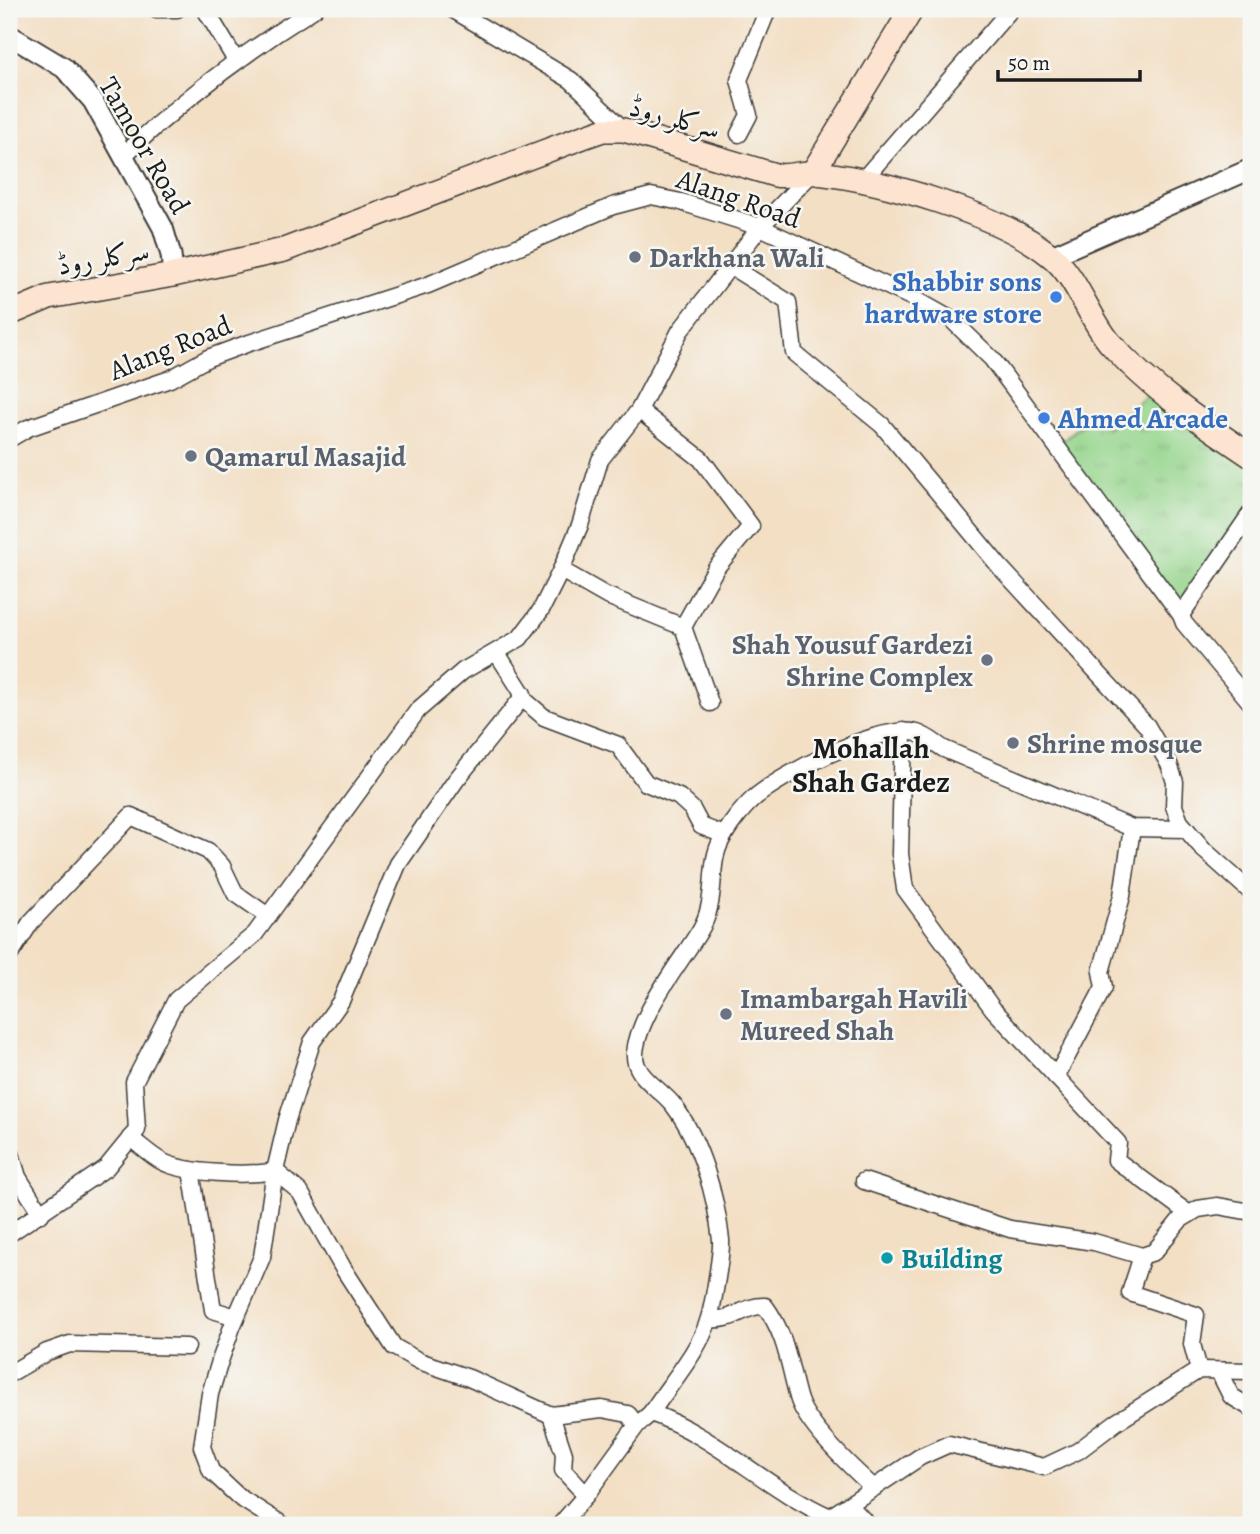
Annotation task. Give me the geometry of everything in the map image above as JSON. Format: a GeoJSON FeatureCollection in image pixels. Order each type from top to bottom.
{"type":"FeatureCollection","features":[{"type":"Feature","properties":{"kind":"main road"},"geometry":{"type":"LineString","coordinates":[[813,172],[912,9]]}},
{"type":"Feature","properties":{"kind":"main road","name":"سرکلر روڈ"},"geometry":{"type":"LineString","coordinates":[[9,314],[49,297],[173,275],[284,250],[583,137],[603,130],[624,130],[788,178],[813,172],[861,182],[974,215],[1019,234],[1052,256],[1110,342],[1164,392],[1251,456]]}},
{"type":"Feature","properties":{"kind":"street"},"geometry":{"type":"LineString","coordinates":[[156,9],[177,9]]}},
{"type":"Feature","properties":{"kind":"street"},"geometry":{"type":"LineString","coordinates":[[205,9],[235,59]]}},
{"type":"Feature","properties":{"kind":"street"},"geometry":{"type":"LineString","coordinates":[[123,156],[169,113],[235,59],[314,9]]}},
{"type":"Feature","properties":{"kind":"street"},"geometry":{"type":"LineString","coordinates":[[452,9],[571,80],[624,130]]}},
{"type":"Feature","properties":{"kind":"street"},"geometry":{"type":"LineString","coordinates":[[740,134],[749,115],[739,80],[768,9]]}},
{"type":"Feature","properties":{"kind":"street"},"geometry":{"type":"LineString","coordinates":[[861,182],[1011,9]]}},
{"type":"Feature","properties":{"kind":"street","name":"Tamoor Road"},"geometry":{"type":"LineString","coordinates":[[9,35],[64,68],[93,101],[168,241],[173,275]]}},
{"type":"Feature","properties":{"kind":"street"},"geometry":{"type":"LineString","coordinates":[[1052,256],[1251,169]]}},
{"type":"Feature","properties":{"kind":"street"},"geometry":{"type":"LineString","coordinates":[[9,1234],[106,1168],[137,1130],[134,1082],[176,1000],[255,934],[418,710],[463,671],[520,638],[541,610],[561,570],[579,526],[600,460],[639,410],[680,331],[760,227],[813,172]]}},
{"type":"Feature","properties":{"kind":"street","name":"Alang Road"},"geometry":{"type":"LineString","coordinates":[[9,439],[28,428],[170,379],[208,358],[246,344],[428,285],[613,206],[651,196],[681,202],[760,227],[914,298],[951,320],[992,359],[1191,632],[1251,703]]}},
{"type":"Feature","properties":{"kind":"street"},"geometry":{"type":"LineString","coordinates":[[730,266],[788,302],[794,353],[882,425],[1000,567],[1147,726],[1170,764],[1175,782],[1174,806],[1186,829],[1204,850],[1251,892]]}},
{"type":"Feature","properties":{"kind":"street"},"geometry":{"type":"LineString","coordinates":[[639,410],[701,458],[751,526],[716,568],[683,627]]}},
{"type":"Feature","properties":{"kind":"street"},"geometry":{"type":"LineString","coordinates":[[1181,615],[1251,513]]}},
{"type":"Feature","properties":{"kind":"street"},"geometry":{"type":"LineString","coordinates":[[561,570],[605,596],[683,627],[710,703]]}},
{"type":"Feature","properties":{"kind":"street"},"geometry":{"type":"LineString","coordinates":[[283,1525],[239,1497],[211,1471],[202,1447],[210,1394],[236,1317],[262,1257],[275,1171],[287,1120],[312,1042],[341,1001],[398,864],[456,780],[522,698],[523,694],[497,653]]}},
{"type":"Feature","properties":{"kind":"street"},"geometry":{"type":"LineString","coordinates":[[522,698],[544,717],[618,744],[646,783],[679,797],[692,809],[701,825],[724,835]]}},
{"type":"Feature","properties":{"kind":"street"},"geometry":{"type":"LineString","coordinates":[[560,1525],[586,1495],[637,1425],[650,1413],[709,1319],[722,1242],[702,1160],[673,1104],[636,1068],[635,1052],[673,966],[701,930],[715,879],[714,860],[724,835],[753,799],[804,765],[854,744],[903,731],[918,733],[944,749],[1132,828],[1186,829]]}},
{"type":"Feature","properties":{"kind":"street"},"geometry":{"type":"LineString","coordinates":[[903,731],[900,854],[905,889],[993,1010],[1118,1143],[1116,1160],[1189,1214]]}},
{"type":"Feature","properties":{"kind":"street"},"geometry":{"type":"LineString","coordinates":[[9,956],[15,935],[31,922],[131,816],[208,851],[222,866],[235,893],[268,916]]}},
{"type":"Feature","properties":{"kind":"street"},"geometry":{"type":"LineString","coordinates":[[1056,1077],[1104,987],[1101,972],[1122,896],[1132,828]]}},
{"type":"Feature","properties":{"kind":"street"},"geometry":{"type":"LineString","coordinates":[[130,1138],[163,1162],[191,1170],[263,1173],[275,1171],[300,1192],[394,1347],[419,1361],[469,1378],[551,1415],[602,1409],[628,1414],[637,1425]]}},
{"type":"Feature","properties":{"kind":"street"},"geometry":{"type":"LineString","coordinates":[[9,1147],[18,1177],[41,1214]]}},
{"type":"Feature","properties":{"kind":"street"},"geometry":{"type":"LineString","coordinates":[[191,1170],[212,1310],[236,1317]]}},
{"type":"Feature","properties":{"kind":"street"},"geometry":{"type":"LineString","coordinates":[[864,1181],[1010,1229],[1094,1242],[1142,1256],[1154,1252],[1180,1220],[1198,1209],[1218,1206],[1251,1212]]}},
{"type":"Feature","properties":{"kind":"street"},"geometry":{"type":"LineString","coordinates":[[1142,1256],[1130,1293],[1196,1315],[1192,1343],[1199,1370]]}},
{"type":"Feature","properties":{"kind":"street"},"geometry":{"type":"LineString","coordinates":[[709,1319],[732,1319],[756,1306],[765,1306],[782,1332],[798,1399],[843,1460],[874,1488]]}},
{"type":"Feature","properties":{"kind":"street"},"geometry":{"type":"LineString","coordinates":[[9,1374],[47,1352],[71,1344],[187,1348]]}},
{"type":"Feature","properties":{"kind":"street"},"geometry":{"type":"LineString","coordinates":[[650,1413],[688,1430],[804,1506],[830,1517],[920,1457],[949,1444],[1044,1466],[1078,1451],[1115,1423],[1199,1370],[1251,1371]]}},
{"type":"Feature","properties":{"kind":"street"},"geometry":{"type":"LineString","coordinates":[[1219,1372],[1231,1396],[1251,1408]]}},
{"type":"Feature","properties":{"kind":"street"},"geometry":{"type":"LineString","coordinates":[[551,1415],[564,1454],[563,1470],[586,1495]]}},
{"type":"Feature","properties":{"kind":"street"},"geometry":{"type":"LineString","coordinates":[[850,1506],[867,1525]]}},
{"type":"Feature","properties":{"kind":"green space"},"geometry":{"type":"Polygon","coordinates":[[[1157,386],[1251,454],[1251,513],[1181,615],[1057,446],[1095,413],[1108,428],[1157,386]]]}},
{"type":"Feature","properties":{"kind":"place","name":"Darkhana Wali"},"geometry":{"type":"Point","coordinates":[635,257]}},
{"type":"Feature","properties":{"kind":"place","name":"Shabbir sons hardware store"},"geometry":{"type":"Point","coordinates":[1056,297]}},
{"type":"Feature","properties":{"kind":"place","name":"Ahmed Arcade"},"geometry":{"type":"Point","coordinates":[1044,418]}},
{"type":"Feature","properties":{"kind":"place","name":"Qamarul Masajid"},"geometry":{"type":"Point","coordinates":[191,456]}},
{"type":"Feature","properties":{"kind":"place","name":"Shah Yousuf Gardezi Shrine Complex"},"geometry":{"type":"Point","coordinates":[987,660]}},
{"type":"Feature","properties":{"kind":"place","name":"Shrine mosque"},"geometry":{"type":"Point","coordinates":[1013,743]}},
{"type":"Feature","properties":{"kind":"place","name":"Imambargah Havili Mureed Shah"},"geometry":{"type":"Point","coordinates":[726,1014]}},
{"type":"Feature","properties":{"kind":"place","name":"Building"},"geometry":{"type":"Point","coordinates":[887,1258]}},
{"type":"Feature","properties":{"kind":"district","name":"Mohallah Shah Gardez"},"geometry":{"type":"Point","coordinates":[871,765]}}]}
